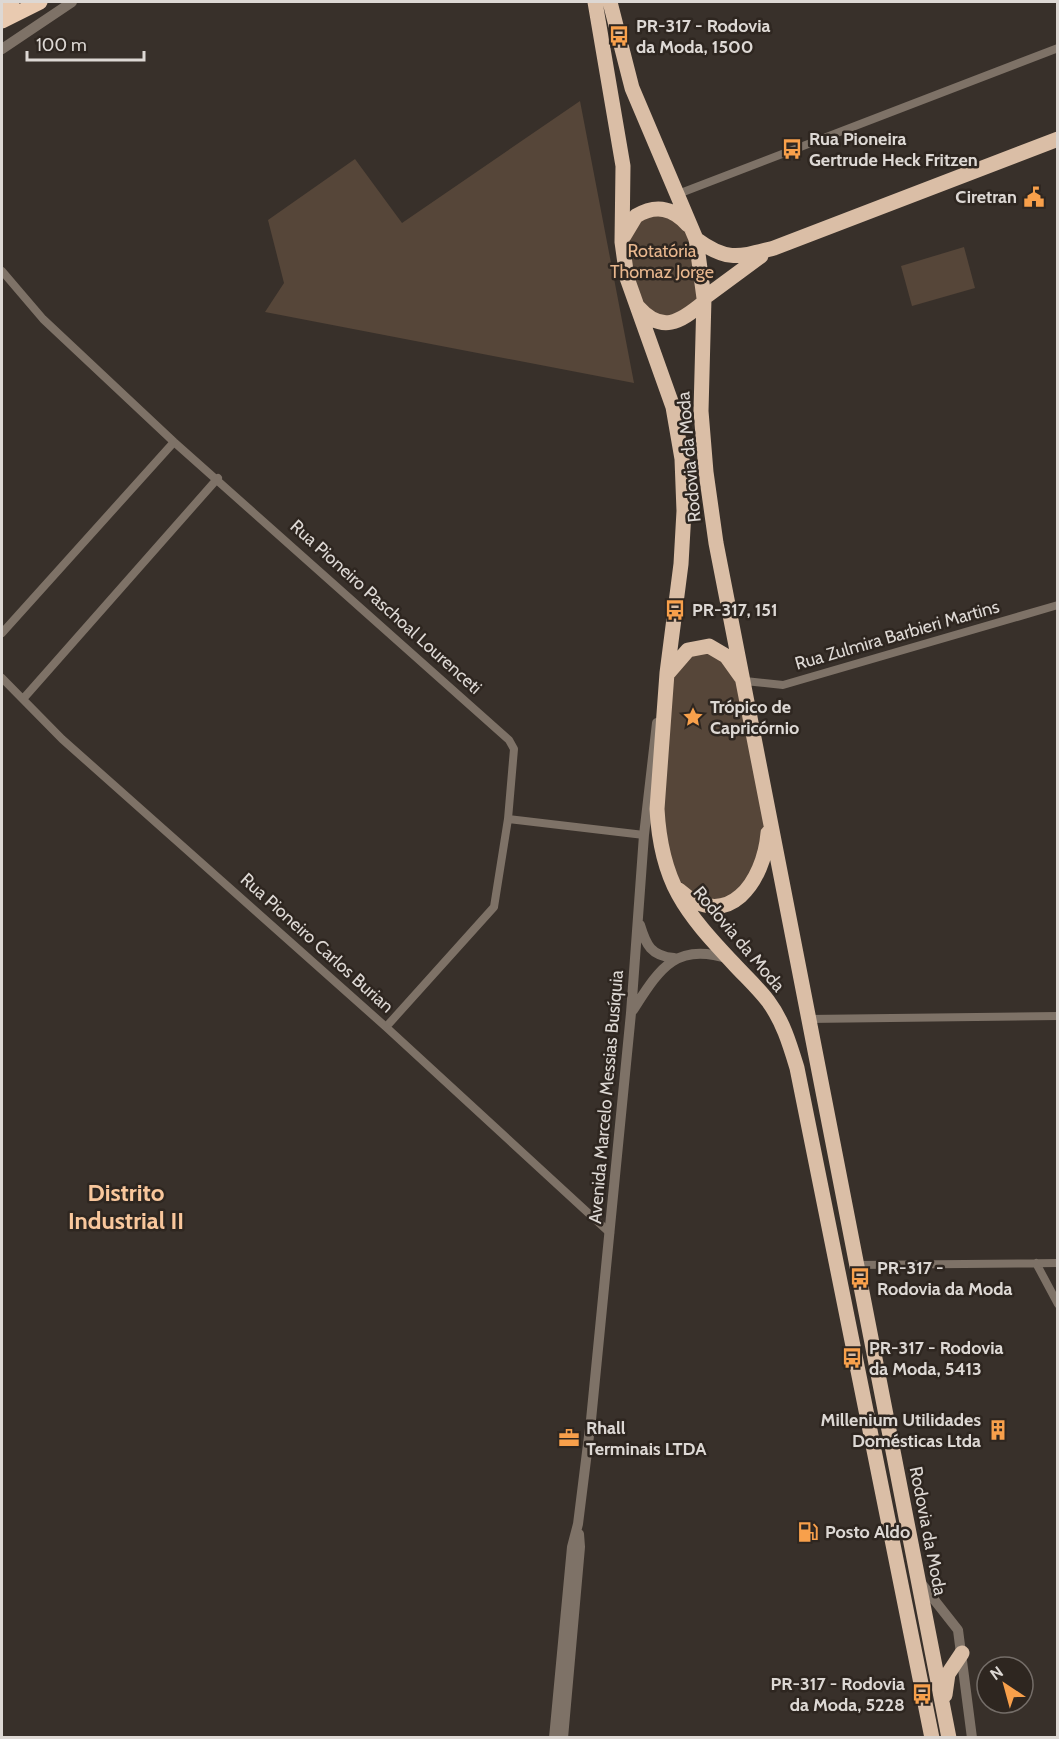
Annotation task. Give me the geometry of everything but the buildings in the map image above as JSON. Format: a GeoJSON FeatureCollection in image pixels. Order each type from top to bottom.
{"type":"FeatureCollection","features":[{"type":"Feature","properties":{"kind":"highway"},"geometry":{"type":"LineString","coordinates":[[2,8],[12,2]]}},
{"type":"Feature","properties":{"kind":"highway"},"geometry":{"type":"LineString","coordinates":[[2,21],[40,2]]}},
{"type":"Feature","properties":{"kind":"highway"},"geometry":{"type":"LineString","coordinates":[[595,2],[623,166],[622,242],[634,303],[646,316],[668,323],[682,320],[737,271],[774,248]]}},
{"type":"Feature","properties":{"kind":"highway"},"geometry":{"type":"LineString","coordinates":[[610,2],[632,88],[694,234],[704,301]]}},
{"type":"Feature","properties":{"kind":"highway"},"geometry":{"type":"LineString","coordinates":[[622,242],[628,226],[636,216],[652,209],[669,210],[711,250],[725,256],[739,257],[774,248],[1058,139]]}},
{"type":"Feature","properties":{"kind":"highway","name":"Rodovia da Moda"},"geometry":{"type":"LineString","coordinates":[[704,301],[701,411],[706,472],[716,543],[745,681],[807,1019],[837,1160],[894,1460],[907,1513],[917,1578],[949,1737]]}},
{"type":"Feature","properties":{"kind":"highway","name":"Rodovia da Moda"},"geometry":{"type":"LineString","coordinates":[[634,303],[673,406],[682,459],[684,511],[681,564],[668,673],[657,809],[659,844],[670,882],[692,917],[768,1001],[785,1029],[797,1068],[852,1360],[868,1417],[932,1737]]}},
{"type":"Feature","properties":{"kind":"highway"},"geometry":{"type":"LineString","coordinates":[[668,673],[688,650],[709,646],[726,656],[745,681]]}},
{"type":"Feature","properties":{"kind":"highway"},"geometry":{"type":"LineString","coordinates":[[670,882],[688,898],[710,908],[723,907],[735,900],[752,885],[765,860],[770,819]]}},
{"type":"Feature","properties":{"kind":"highway"},"geometry":{"type":"LineString","coordinates":[[944,1713],[946,1681],[962,1653]]}},
{"type":"Feature","properties":{"kind":"street"},"geometry":{"type":"LineString","coordinates":[[2,49],[72,2]]}},
{"type":"Feature","properties":{"kind":"street"},"geometry":{"type":"LineString","coordinates":[[678,194],[1058,48]]}},
{"type":"Feature","properties":{"kind":"street","name":"Rua Pioneiro Paschoal Lourenceti"},"geometry":{"type":"LineString","coordinates":[[2,271],[43,319],[174,442],[218,478],[509,740],[515,754],[508,819],[494,907],[386,1027]]}},
{"type":"Feature","properties":{"kind":"street"},"geometry":{"type":"LineString","coordinates":[[2,633],[174,442]]}},
{"type":"Feature","properties":{"kind":"street"},"geometry":{"type":"LineString","coordinates":[[23,699],[218,478]]}},
{"type":"Feature","properties":{"kind":"street","name":"Rua Zulmira Barbieri Martins"},"geometry":{"type":"LineString","coordinates":[[745,681],[783,685],[1058,605]]}},
{"type":"Feature","properties":{"kind":"street","name":"Avenida Marcelo Messias Busíquia"},"geometry":{"type":"LineString","coordinates":[[554,1737],[580,1547],[578,1524],[610,1233],[631,1013],[644,835],[659,705],[668,673]]}},
{"type":"Feature","properties":{"kind":"street","name":"Rua Pioneiro Carlos Burian"},"geometry":{"type":"LineString","coordinates":[[2,678],[62,739],[386,1027],[610,1233]]}},
{"type":"Feature","properties":{"kind":"street"},"geometry":{"type":"LineString","coordinates":[[508,819],[644,835]]}},
{"type":"Feature","properties":{"kind":"street"},"geometry":{"type":"LineString","coordinates":[[638,919],[646,945],[652,952],[674,958],[699,953],[729,960]]}},
{"type":"Feature","properties":{"kind":"street"},"geometry":{"type":"LineString","coordinates":[[631,1013],[657,974],[674,958]]}},
{"type":"Feature","properties":{"kind":"street"},"geometry":{"type":"LineString","coordinates":[[807,1019],[1058,1016]]}},
{"type":"Feature","properties":{"kind":"street"},"geometry":{"type":"LineString","coordinates":[[1036,1263],[1058,1304]]}},
{"type":"Feature","properties":{"kind":"street"},"geometry":{"type":"LineString","coordinates":[[856,1264],[1058,1263]]}},
{"type":"Feature","properties":{"kind":"street"},"geometry":{"type":"LineString","coordinates":[[917,1578],[958,1630],[972,1737]]}},
{"type":"Feature","properties":{"kind":"street","name":"Avenida Marcelo Messias Busíquia"},"geometry":{"type":"LineString","coordinates":[[563,1737],[568,1645]]}},
{"type":"Feature","properties":{"kind":"green space"},"geometry":{"type":"Polygon","coordinates":[[[580,101],[634,383],[265,312],[284,283],[268,220],[355,159],[402,223],[580,101]]]}},
{"type":"Feature","properties":{"kind":"green space","name":"Rotatória Thomaz Jorge"},"geometry":{"type":"Polygon","coordinates":[[[658,208],[692,230],[704,298],[675,322],[634,303],[628,226],[658,208]]]}},
{"type":"Feature","properties":{"kind":"green space"},"geometry":{"type":"Polygon","coordinates":[[[964,247],[975,288],[912,306],[901,266],[964,247]]]}},
{"type":"Feature","properties":{"kind":"green space"},"geometry":{"type":"Polygon","coordinates":[[[709,646],[745,681],[767,849],[735,900],[688,898],[659,844],[667,673],[679,659],[709,646]]]}},
{"type":"Feature","properties":{"kind":"place","name":"PR-317 - Rodovia da Moda, 1500"},"geometry":{"type":"Point","coordinates":[619,36]}},
{"type":"Feature","properties":{"kind":"place","name":"Rua Pioneira Gertrude Heck Fritzen"},"geometry":{"type":"Point","coordinates":[792,149]}},
{"type":"Feature","properties":{"kind":"place","name":"Ciretran"},"geometry":{"type":"Point","coordinates":[1034,197]}},
{"type":"Feature","properties":{"kind":"place","name":"PR-317, 151"},"geometry":{"type":"Point","coordinates":[675,610]}},
{"type":"Feature","properties":{"kind":"place","name":"Trópico de Capricórnio"},"geometry":{"type":"Point","coordinates":[693,717]}},
{"type":"Feature","properties":{"kind":"place","name":"PR-317 - Rodovia da Moda"},"geometry":{"type":"Point","coordinates":[860,1278]}},
{"type":"Feature","properties":{"kind":"place","name":"PR-317 - Rodovia da Moda, 5413"},"geometry":{"type":"Point","coordinates":[852,1358]}},
{"type":"Feature","properties":{"kind":"place","name":"Millenium Utilidades Domésticas Ltda"},"geometry":{"type":"Point","coordinates":[998,1430]}},
{"type":"Feature","properties":{"kind":"place","name":"Rhall Terminais LTDA"},"geometry":{"type":"Point","coordinates":[569,1438]}},
{"type":"Feature","properties":{"kind":"place","name":"Posto Aldo"},"geometry":{"type":"Point","coordinates":[808,1532]}},
{"type":"Feature","properties":{"kind":"place","name":"PR-317 - Rodovia da Moda, 5228"},"geometry":{"type":"Point","coordinates":[922,1694]}},
{"type":"Feature","properties":{"kind":"district","name":"Distrito Industrial II"},"geometry":{"type":"Point","coordinates":[126,1206]}}]}
